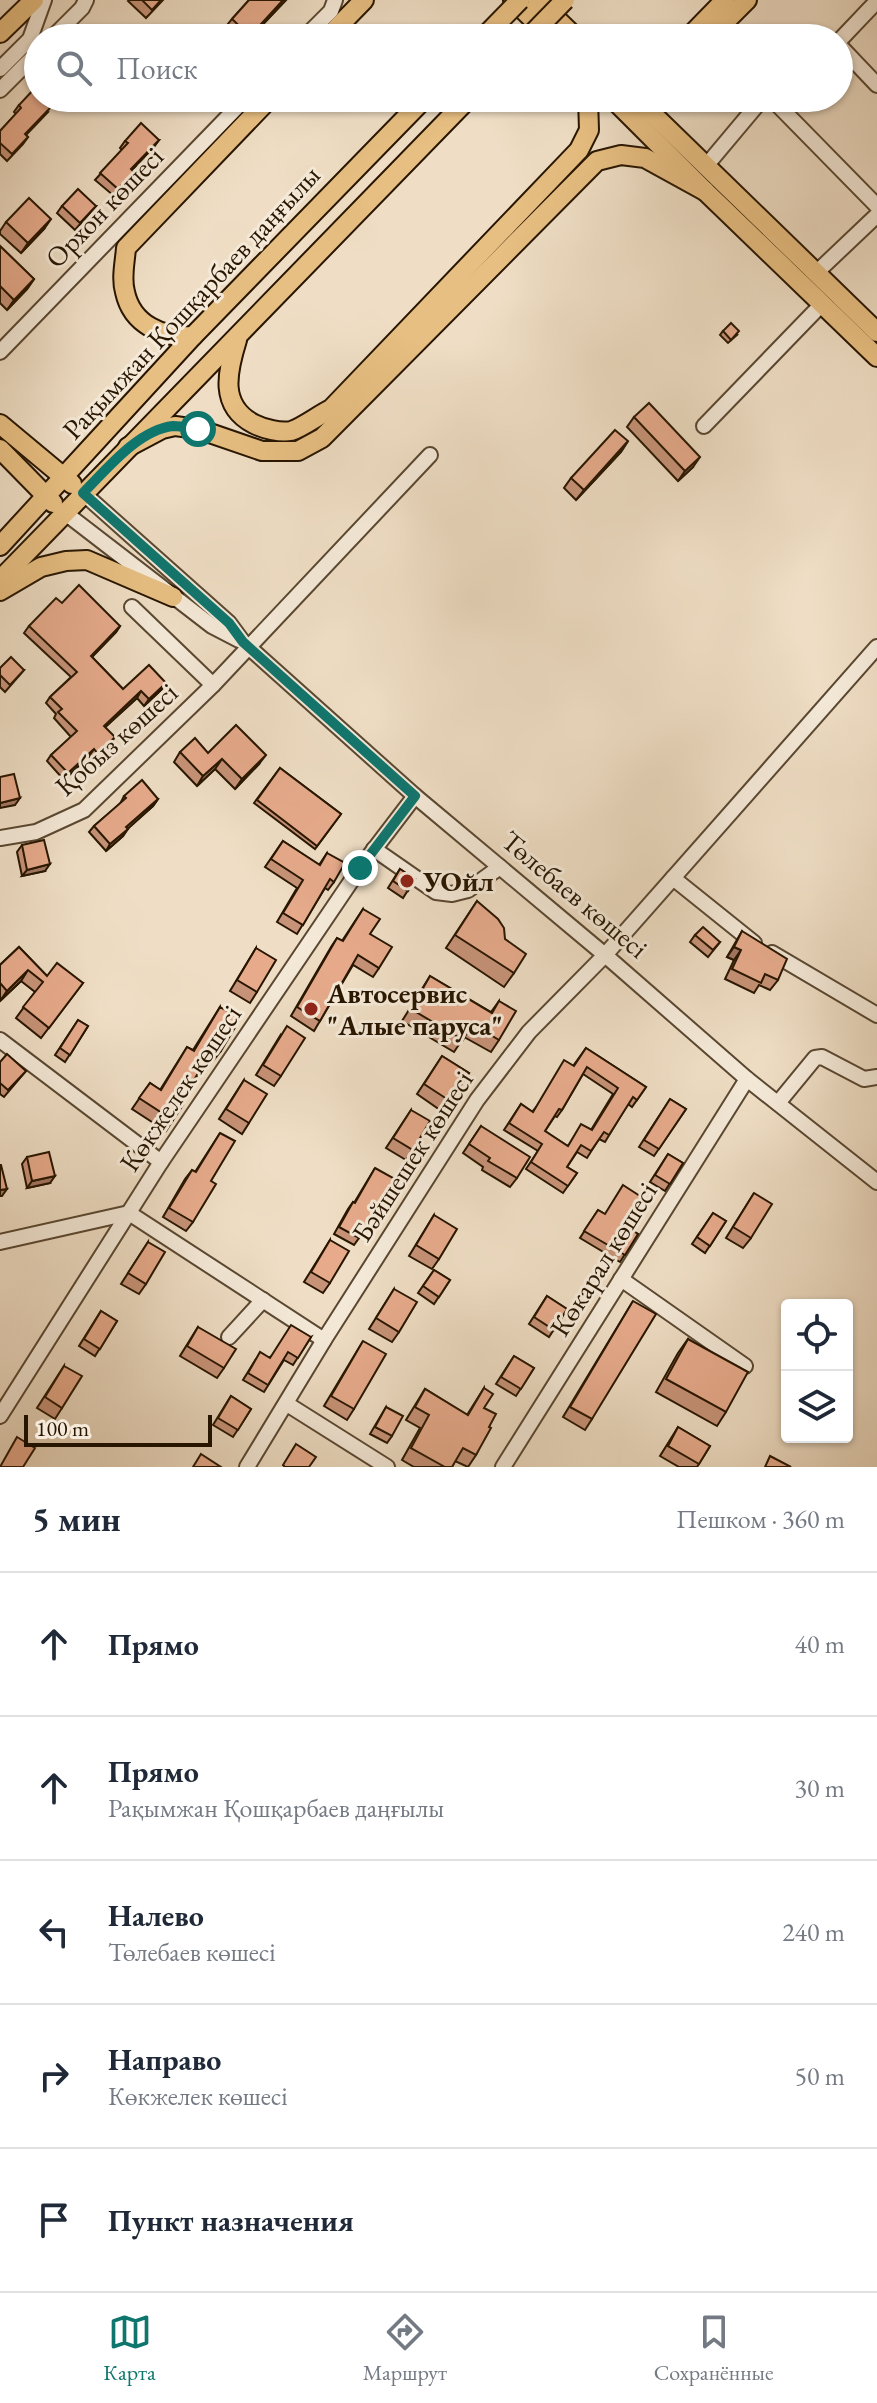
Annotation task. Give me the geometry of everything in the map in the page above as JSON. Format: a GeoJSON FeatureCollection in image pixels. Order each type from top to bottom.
{"type":"FeatureCollection","features":[{"type":"Feature","properties":{"kind":"main road"},"geometry":{"type":"LineString","coordinates":[[0,33],[34,0]]}},
{"type":"Feature","properties":{"kind":"main road"},"geometry":{"type":"LineString","coordinates":[[341,24],[364,0]]}},
{"type":"Feature","properties":{"kind":"main road"},"geometry":{"type":"LineString","coordinates":[[513,0],[538,24]]}},
{"type":"Feature","properties":{"kind":"main road"},"geometry":{"type":"LineString","coordinates":[[497,24],[520,0]]}},
{"type":"Feature","properties":{"kind":"main road"},"geometry":{"type":"LineString","coordinates":[[537,0],[562,24]]}},
{"type":"Feature","properties":{"kind":"main road"},"geometry":{"type":"LineString","coordinates":[[542,24],[565,0]]}},
{"type":"Feature","properties":{"kind":"main road"},"geometry":{"type":"LineString","coordinates":[[702,24],[725,0]]}},
{"type":"Feature","properties":{"kind":"main road"},"geometry":{"type":"LineString","coordinates":[[723,24],[747,0]]}},
{"type":"Feature","properties":{"kind":"main road"},"geometry":{"type":"LineString","coordinates":[[193,336],[175,337],[158,332],[143,323],[131,309],[124,283],[126,248],[257,112]]}},
{"type":"Feature","properties":{"kind":"main road","name":"Рақымжан Қошқарбаев даңғылы"},"geometry":{"type":"LineString","coordinates":[[0,546],[193,336],[411,112]]}},
{"type":"Feature","properties":{"kind":"main road","name":"Рақымжан Қошқарбаев даңғылы"},"geometry":{"type":"LineString","coordinates":[[64,512],[455,112]]}},
{"type":"Feature","properties":{"kind":"main road"},"geometry":{"type":"LineString","coordinates":[[237,337],[228,382],[232,406],[248,421],[264,429],[292,431],[331,409],[579,150],[589,130],[588,112]]}},
{"type":"Feature","properties":{"kind":"main road"},"geometry":{"type":"LineString","coordinates":[[626,112],[877,357]]}},
{"type":"Feature","properties":{"kind":"main road"},"geometry":{"type":"LineString","coordinates":[[654,112],[877,332]]}},
{"type":"Feature","properties":{"kind":"main road"},"geometry":{"type":"LineString","coordinates":[[128,447],[162,429],[175,426],[198,429],[262,451],[298,451],[322,438],[597,161],[621,155],[645,158],[705,191]]}},
{"type":"Feature","properties":{"kind":"main road","name":"Төлебаев көшесі"},"geometry":{"type":"LineString","coordinates":[[0,424],[83,493]]}},
{"type":"Feature","properties":{"kind":"main road","name":"Төлебаев көшесі"},"geometry":{"type":"LineString","coordinates":[[0,449],[64,512]]}},
{"type":"Feature","properties":{"kind":"main road"},"geometry":{"type":"LineString","coordinates":[[0,580],[64,512]]}},
{"type":"Feature","properties":{"kind":"main road"},"geometry":{"type":"LineString","coordinates":[[0,591],[41,567],[87,560],[173,597]]}},
{"type":"Feature","properties":{"kind":"street"},"geometry":{"type":"LineString","coordinates":[[35,24],[44,0]]}},
{"type":"Feature","properties":{"kind":"street"},"geometry":{"type":"LineString","coordinates":[[66,24],[86,0]]}},
{"type":"Feature","properties":{"kind":"street"},"geometry":{"type":"LineString","coordinates":[[318,24],[331,11],[335,0]]}},
{"type":"Feature","properties":{"kind":"street"},"geometry":{"type":"LineString","coordinates":[[853,28],[877,1]]}},
{"type":"Feature","properties":{"kind":"street"},"geometry":{"type":"LineString","coordinates":[[0,69],[24,45]]}},
{"type":"Feature","properties":{"kind":"street"},"geometry":{"type":"LineString","coordinates":[[853,58],[877,85]]}},
{"type":"Feature","properties":{"kind":"street"},"geometry":{"type":"LineString","coordinates":[[0,90],[24,66]]}},
{"type":"Feature","properties":{"kind":"street","name":"Орхон көшесі"},"geometry":{"type":"LineString","coordinates":[[0,352],[232,112]]}},
{"type":"Feature","properties":{"kind":"street"},"geometry":{"type":"LineString","coordinates":[[706,166],[751,112]]}},
{"type":"Feature","properties":{"kind":"street"},"geometry":{"type":"LineString","coordinates":[[785,112],[877,206]]}},
{"type":"Feature","properties":{"kind":"street"},"geometry":{"type":"LineString","coordinates":[[816,273],[877,215]]}},
{"type":"Feature","properties":{"kind":"street"},"geometry":{"type":"LineString","coordinates":[[704,426],[822,304]]}},
{"type":"Feature","properties":{"kind":"street","name":"Қобыз көшесі"},"geometry":{"type":"LineString","coordinates":[[0,838],[36,832],[84,810],[213,685],[245,644],[430,455]]}},
{"type":"Feature","properties":{"kind":"street","name":"Төлебаев көшесі"},"geometry":{"type":"LineString","coordinates":[[83,493],[415,796],[747,1079],[877,1182]]}},
{"type":"Feature","properties":{"kind":"street","name":"Төлебаев көшесі"},"geometry":{"type":"LineString","coordinates":[[64,512],[212,626],[245,644]]}},
{"type":"Feature","properties":{"kind":"street"},"geometry":{"type":"LineString","coordinates":[[132,607],[213,685]]}},
{"type":"Feature","properties":{"kind":"street","name":"Бәйшешек көшесі"},"geometry":{"type":"LineString","coordinates":[[247,1467],[477,1100],[529,1032],[605,955],[877,647]]}},
{"type":"Feature","properties":{"kind":"street","name":"Көкжелек көшесі"},"geometry":{"type":"LineString","coordinates":[[0,1416],[161,1162],[374,849],[415,796]]}},
{"type":"Feature","properties":{"kind":"street"},"geometry":{"type":"LineString","coordinates":[[374,849],[436,892],[452,894],[468,890],[500,867]]}},
{"type":"Feature","properties":{"kind":"street"},"geometry":{"type":"LineString","coordinates":[[673,878],[749,939],[877,1015]]}},
{"type":"Feature","properties":{"kind":"street"},"geometry":{"type":"LineString","coordinates":[[0,1040],[161,1162]]}},
{"type":"Feature","properties":{"kind":"street"},"geometry":{"type":"LineString","coordinates":[[778,1103],[815,1058],[822,1057],[864,1079],[877,1077]]}},
{"type":"Feature","properties":{"kind":"street","name":"Көкарал көшесі"},"geometry":{"type":"LineString","coordinates":[[503,1467],[747,1079]]}},
{"type":"Feature","properties":{"kind":"street"},"geometry":{"type":"LineString","coordinates":[[0,1242],[129,1213],[324,1340]]}},
{"type":"Feature","properties":{"kind":"street"},"geometry":{"type":"LineString","coordinates":[[621,1279],[745,1366]]}},
{"type":"Feature","properties":{"kind":"street"},"geometry":{"type":"LineString","coordinates":[[229,1337],[263,1300]]}},
{"type":"Feature","properties":{"kind":"street"},"geometry":{"type":"LineString","coordinates":[[287,1404],[387,1467]]}},
{"type":"Feature","properties":{"kind":"building"},"geometry":{"type":"Polygon","coordinates":[[[142,0],[161,0],[152,10],[142,0]]]}},
{"type":"Feature","properties":{"kind":"building"},"geometry":{"type":"Polygon","coordinates":[[[249,0],[283,0],[261,24],[237,24],[232,19],[249,0]]]}},
{"type":"Feature","properties":{"kind":"building"},"geometry":{"type":"Polygon","coordinates":[[[24,100],[24,112],[46,112],[25,134],[28,137],[12,154],[0,143],[0,131],[21,108],[19,105],[24,100]]]}},
{"type":"Feature","properties":{"kind":"building"},"geometry":{"type":"Polygon","coordinates":[[[141,123],[159,140],[131,169],[134,172],[118,189],[100,173],[128,143],[125,141],[141,123]]]}},
{"type":"Feature","properties":{"kind":"building"},"geometry":{"type":"Polygon","coordinates":[[[78,189],[96,206],[80,223],[62,206],[78,189]]]}},
{"type":"Feature","properties":{"kind":"building"},"geometry":{"type":"Polygon","coordinates":[[[29,198],[51,219],[28,243],[6,222],[29,198]]]}},
{"type":"Feature","properties":{"kind":"building"},"geometry":{"type":"Polygon","coordinates":[[[0,246],[34,279],[14,300],[0,286],[0,246]]]}},
{"type":"Feature","properties":{"kind":"building"},"geometry":{"type":"Polygon","coordinates":[[[731,323],[739,331],[731,340],[723,331],[731,323]]]}},
{"type":"Feature","properties":{"kind":"building"},"geometry":{"type":"Polygon","coordinates":[[[649,403],[700,457],[685,471],[634,417],[649,403]]]}},
{"type":"Feature","properties":{"kind":"building"},"geometry":{"type":"Polygon","coordinates":[[[615,430],[628,441],[584,490],[571,478],[615,430]]]}},
{"type":"Feature","properties":{"kind":"building"},"geometry":{"type":"Polygon","coordinates":[[[79,585],[120,626],[91,656],[123,689],[149,665],[166,683],[149,699],[141,691],[104,726],[115,737],[98,754],[94,749],[68,773],[51,755],[77,731],[58,712],[62,709],[50,697],[77,672],[29,626],[56,598],[62,603],[79,585]]]}},
{"type":"Feature","properties":{"kind":"building"},"geometry":{"type":"Polygon","coordinates":[[[11,657],[24,670],[10,685],[0,675],[0,668],[11,657]]]}},
{"type":"Feature","properties":{"kind":"building"},"geometry":{"type":"Polygon","coordinates":[[[236,725],[266,755],[242,779],[222,759],[203,776],[180,752],[195,738],[208,753],[236,725]]]}},
{"type":"Feature","properties":{"kind":"building"},"geometry":{"type":"Polygon","coordinates":[[[280,768],[341,814],[317,846],[257,800],[280,768]]]}},
{"type":"Feature","properties":{"kind":"building"},"geometry":{"type":"Polygon","coordinates":[[[14,774],[20,798],[0,803],[0,777],[14,774]]]}},
{"type":"Feature","properties":{"kind":"building"},"geometry":{"type":"Polygon","coordinates":[[[142,780],[158,799],[110,844],[94,826],[142,780]]]}},
{"type":"Feature","properties":{"kind":"building"},"geometry":{"type":"Polygon","coordinates":[[[44,840],[50,864],[27,870],[22,845],[44,840]]]}},
{"type":"Feature","properties":{"kind":"building"},"geometry":{"type":"Polygon","coordinates":[[[283,841],[320,865],[327,853],[345,863],[334,882],[330,879],[303,925],[283,913],[303,880],[271,859],[283,841]]]}},
{"type":"Feature","properties":{"kind":"building"},"geometry":{"type":"Polygon","coordinates":[[[400,869],[415,879],[408,891],[393,881],[400,869]]]}},
{"type":"Feature","properties":{"kind":"building"},"geometry":{"type":"Polygon","coordinates":[[[477,901],[498,919],[504,928],[505,939],[526,954],[514,973],[455,935],[477,901]]]}},
{"type":"Feature","properties":{"kind":"building"},"geometry":{"type":"Polygon","coordinates":[[[363,909],[380,919],[370,934],[392,947],[379,968],[358,955],[320,1021],[297,1007],[337,938],[343,941],[363,909]]]}},
{"type":"Feature","properties":{"kind":"building"},"geometry":{"type":"Polygon","coordinates":[[[703,927],[720,942],[713,950],[695,935],[703,927]]]}},
{"type":"Feature","properties":{"kind":"building"},"geometry":{"type":"Polygon","coordinates":[[[742,931],[787,959],[778,980],[765,974],[761,983],[732,969],[741,950],[734,947],[742,931]]]}},
{"type":"Feature","properties":{"kind":"building"},"geometry":{"type":"Polygon","coordinates":[[[19,947],[47,976],[57,963],[83,983],[49,1028],[23,1007],[43,982],[28,970],[7,991],[0,983],[0,965],[19,947]]]}},
{"type":"Feature","properties":{"kind":"building"},"geometry":{"type":"Polygon","coordinates":[[[256,948],[276,960],[257,992],[237,980],[256,948]]]}},
{"type":"Feature","properties":{"kind":"building"},"geometry":{"type":"Polygon","coordinates":[[[430,976],[492,1013],[499,1001],[516,1011],[499,1040],[472,1024],[463,1040],[411,1009],[430,976]]]}},
{"type":"Feature","properties":{"kind":"building"},"geometry":{"type":"Polygon","coordinates":[[[220,1007],[240,1019],[221,1051],[214,1047],[173,1120],[139,1098],[150,1083],[161,1090],[187,1047],[194,1051],[220,1007]]]}},
{"type":"Feature","properties":{"kind":"building"},"geometry":{"type":"Polygon","coordinates":[[[78,1020],[88,1026],[70,1055],[60,1048],[78,1020]]]}},
{"type":"Feature","properties":{"kind":"building"},"geometry":{"type":"Polygon","coordinates":[[[287,1026],[305,1038],[281,1076],[263,1065],[287,1026]]]}},
{"type":"Feature","properties":{"kind":"building"},"geometry":{"type":"Polygon","coordinates":[[[586,1048],[646,1087],[637,1100],[633,1097],[609,1135],[604,1132],[591,1151],[581,1145],[567,1167],[577,1173],[568,1186],[531,1162],[542,1144],[509,1123],[521,1104],[533,1112],[564,1060],[574,1066],[586,1048]],[[587,1067],[562,1110],[559,1109],[545,1131],[568,1146],[581,1124],[592,1130],[618,1088],[587,1067]]]}},
{"type":"Feature","properties":{"kind":"building"},"geometry":{"type":"Polygon","coordinates":[[[7,1054],[26,1071],[8,1090],[0,1083],[0,1062],[7,1054]]]}},
{"type":"Feature","properties":{"kind":"building"},"geometry":{"type":"Polygon","coordinates":[[[442,1056],[469,1073],[450,1101],[424,1084],[442,1056]]]}},
{"type":"Feature","properties":{"kind":"building"},"geometry":{"type":"Polygon","coordinates":[[[244,1080],[267,1094],[249,1123],[226,1109],[244,1080]]]}},
{"type":"Feature","properties":{"kind":"building"},"geometry":{"type":"Polygon","coordinates":[[[670,1099],[686,1109],[659,1149],[644,1140],[670,1099]]]}},
{"type":"Feature","properties":{"kind":"building"},"geometry":{"type":"Polygon","coordinates":[[[411,1110],[430,1121],[413,1150],[393,1138],[411,1110]]]}},
{"type":"Feature","properties":{"kind":"building"},"geometry":{"type":"Polygon","coordinates":[[[481,1126],[530,1157],[517,1178],[488,1161],[490,1158],[469,1144],[481,1126]]]}},
{"type":"Feature","properties":{"kind":"building"},"geometry":{"type":"Polygon","coordinates":[[[220,1133],[235,1141],[211,1181],[216,1184],[193,1222],[169,1208],[220,1133]]]}},
{"type":"Feature","properties":{"kind":"building"},"geometry":{"type":"Polygon","coordinates":[[[49,1152],[55,1176],[32,1181],[27,1157],[49,1152]]]}},
{"type":"Feature","properties":{"kind":"building"},"geometry":{"type":"Polygon","coordinates":[[[668,1154],[683,1163],[670,1184],[655,1175],[668,1154]]]}},
{"type":"Feature","properties":{"kind":"building"},"geometry":{"type":"Polygon","coordinates":[[[0,1165],[7,1189],[0,1190],[0,1165]]]}},
{"type":"Feature","properties":{"kind":"building"},"geometry":{"type":"Polygon","coordinates":[[[375,1168],[395,1179],[359,1238],[339,1227],[375,1168]]]}},
{"type":"Feature","properties":{"kind":"building"},"geometry":{"type":"Polygon","coordinates":[[[623,1185],[643,1198],[626,1226],[638,1234],[625,1255],[584,1231],[598,1210],[605,1214],[623,1185]]]}},
{"type":"Feature","properties":{"kind":"building"},"geometry":{"type":"Polygon","coordinates":[[[754,1193],[772,1204],[751,1238],[733,1227],[754,1193]]]}},
{"type":"Feature","properties":{"kind":"building"},"geometry":{"type":"Polygon","coordinates":[[[713,1213],[726,1221],[710,1246],[697,1237],[713,1213]]]}},
{"type":"Feature","properties":{"kind":"building"},"geometry":{"type":"Polygon","coordinates":[[[434,1215],[457,1229],[439,1259],[416,1245],[434,1215]]]}},
{"type":"Feature","properties":{"kind":"building"},"geometry":{"type":"Polygon","coordinates":[[[330,1240],[349,1251],[330,1283],[311,1272],[330,1240]]]}},
{"type":"Feature","properties":{"kind":"building"},"geometry":{"type":"Polygon","coordinates":[[[148,1242],[165,1252],[146,1284],[128,1273],[148,1242]]]}},
{"type":"Feature","properties":{"kind":"building"},"geometry":{"type":"Polygon","coordinates":[[[434,1270],[450,1280],[439,1297],[423,1286],[434,1270]]]}},
{"type":"Feature","properties":{"kind":"building"},"geometry":{"type":"Polygon","coordinates":[[[394,1289],[417,1302],[399,1332],[376,1318],[394,1289]]]}},
{"type":"Feature","properties":{"kind":"building"},"geometry":{"type":"Polygon","coordinates":[[[547,1296],[567,1309],[554,1330],[534,1317],[547,1296]]]}},
{"type":"Feature","properties":{"kind":"building"},"geometry":{"type":"Polygon","coordinates":[[[633,1301],[656,1314],[592,1419],[570,1407],[633,1301]]]}},
{"type":"Feature","properties":{"kind":"building"},"geometry":{"type":"Polygon","coordinates":[[[101,1311],[117,1321],[100,1349],[84,1339],[101,1311]]]}},
{"type":"Feature","properties":{"kind":"building"},"geometry":{"type":"Polygon","coordinates":[[[291,1325],[311,1337],[298,1358],[288,1352],[268,1385],[248,1373],[260,1352],[270,1358],[291,1325]]]}},
{"type":"Feature","properties":{"kind":"building"},"geometry":{"type":"Polygon","coordinates":[[[198,1327],[236,1349],[224,1368],[187,1346],[198,1327]]]}},
{"type":"Feature","properties":{"kind":"building"},"geometry":{"type":"Polygon","coordinates":[[[688,1339],[748,1372],[726,1412],[666,1379],[688,1339]]]}},
{"type":"Feature","properties":{"kind":"building"},"geometry":{"type":"Polygon","coordinates":[[[363,1341],[386,1354],[354,1409],[331,1396],[363,1341]]]}},
{"type":"Feature","properties":{"kind":"building"},"geometry":{"type":"Polygon","coordinates":[[[514,1356],[534,1368],[521,1389],[501,1377],[514,1356]]]}},
{"type":"Feature","properties":{"kind":"building"},"geometry":{"type":"Polygon","coordinates":[[[64,1366],[82,1376],[62,1408],[45,1397],[64,1366]]]}},
{"type":"Feature","properties":{"kind":"building"},"geometry":{"type":"Polygon","coordinates":[[[484,1388],[493,1394],[484,1408],[496,1414],[476,1455],[463,1448],[452,1467],[445,1467],[411,1448],[429,1415],[415,1407],[425,1389],[468,1415],[484,1388]]]}},
{"type":"Feature","properties":{"kind":"building"},"geometry":{"type":"Polygon","coordinates":[[[231,1396],[251,1409],[238,1430],[218,1418],[231,1396]]]}},
{"type":"Feature","properties":{"kind":"building"},"geometry":{"type":"Polygon","coordinates":[[[386,1407],[403,1416],[392,1436],[375,1427],[386,1407]]]}},
{"type":"Feature","properties":{"kind":"building"},"geometry":{"type":"Polygon","coordinates":[[[678,1427],[710,1446],[699,1464],[668,1446],[678,1427]]]}},
{"type":"Feature","properties":{"kind":"building"},"geometry":{"type":"Polygon","coordinates":[[[17,1437],[35,1448],[23,1467],[0,1467],[17,1437]]]}},
{"type":"Feature","properties":{"kind":"building"},"geometry":{"type":"Polygon","coordinates":[[[296,1444],[316,1457],[309,1467],[283,1465],[296,1444]]]}},
{"type":"Feature","properties":{"kind":"building"},"geometry":{"type":"Polygon","coordinates":[[[201,1454],[221,1467],[193,1467],[201,1454]]]}},
{"type":"Feature","properties":{"kind":"building"},"geometry":{"type":"Polygon","coordinates":[[[770,1456],[791,1467],[765,1467],[770,1456]]]}},
{"type":"Feature","properties":{"kind":"place","name":"УОйл"},"geometry":{"type":"Point","coordinates":[407,881]}},
{"type":"Feature","properties":{"kind":"place","name":"Автосервис \"Алые паруса\""},"geometry":{"type":"Point","coordinates":[311,1009]}},
{"type":"Feature","properties":{"kind":"route"},"geometry":{"type":"LineString","coordinates":[[198,429],[175,426],[162,429],[128,447],[83,493],[415,796],[360,868]]}}]}
